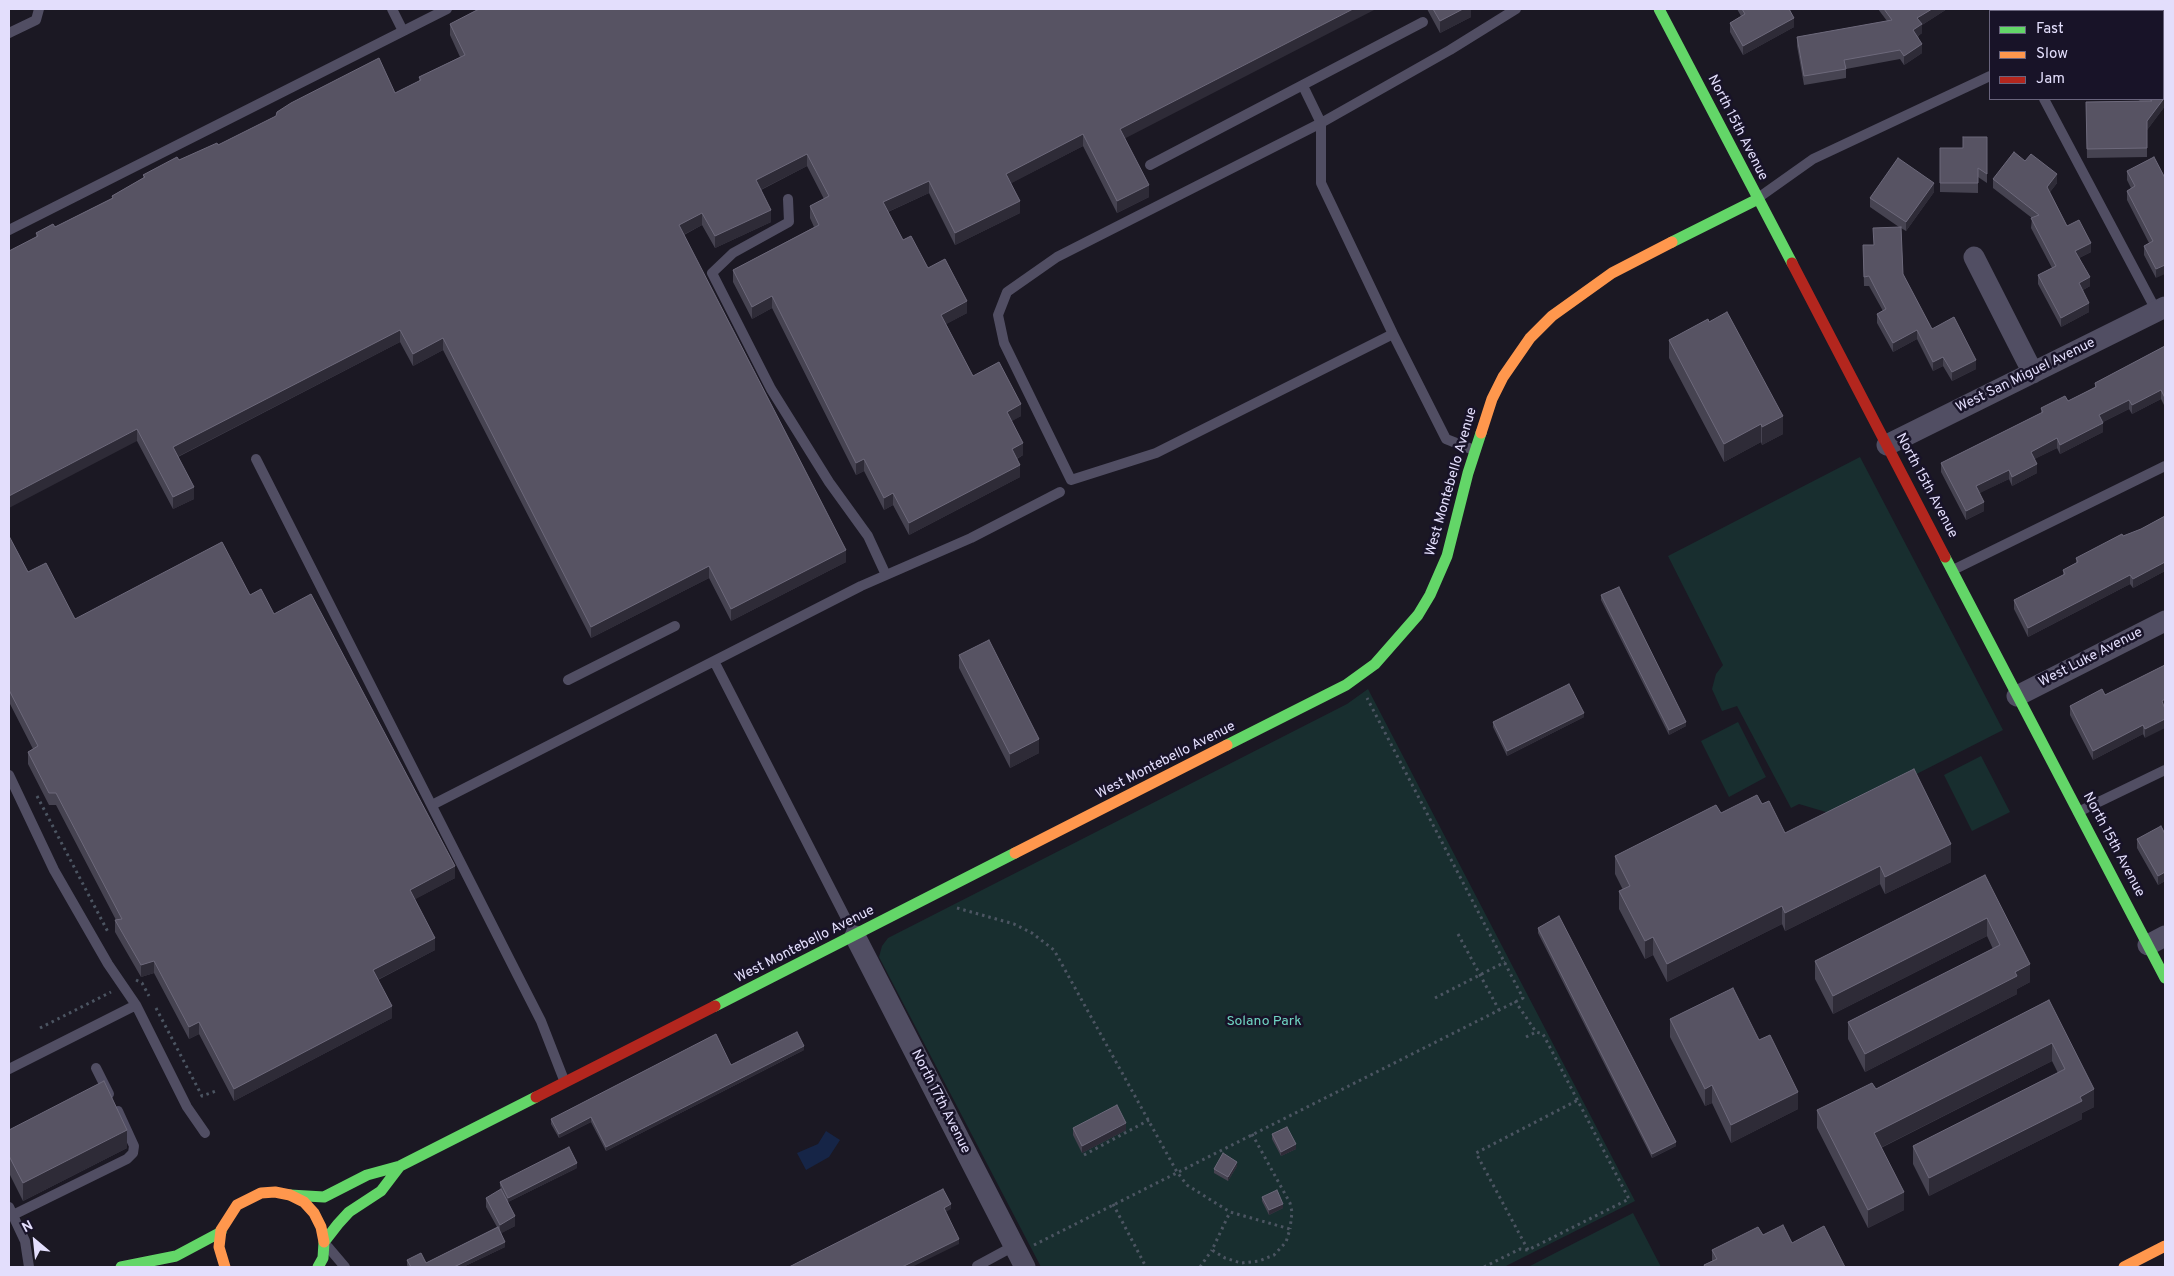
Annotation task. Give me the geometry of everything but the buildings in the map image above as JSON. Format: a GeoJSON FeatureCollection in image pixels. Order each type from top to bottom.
{"type":"FeatureCollection","features":[{"type":"Feature","properties":{"kind":"street","name":"North 15th Avenue"},"geometry":{"type":"LineString","coordinates":[[1659,9],[2078,812],[2157,940],[2165,978]]}},
{"type":"Feature","properties":{"kind":"street","name":"West Montebello Avenue"},"geometry":{"type":"LineString","coordinates":[[221,1232],[228,1216],[237,1205],[248,1197],[268,1192],[324,1197],[367,1175],[400,1166],[1346,685],[1375,664],[1418,615],[1430,596],[1447,556],[1475,451],[1492,398],[1503,377],[1530,338],[1552,316],[1612,273],[1758,199]]}},
{"type":"Feature","properties":{"kind":"street"},"geometry":{"type":"LineString","coordinates":[[1974,257],[2033,373]]}},
{"type":"Feature","properties":{"kind":"street","name":"West San Miguel Avenue"},"geometry":{"type":"LineString","coordinates":[[1887,445],[2161,309]]}},
{"type":"Feature","properties":{"kind":"street","name":"West Luke Avenue"},"geometry":{"type":"LineString","coordinates":[[2017,696],[2165,621]]}},
{"type":"Feature","properties":{"kind":"street","name":"North 17th Avenue"},"geometry":{"type":"LineString","coordinates":[[855,936],[1023,1246],[1025,1267]]}},
{"type":"Feature","properties":{"kind":"street","name":"West Montebello Avenue"},"geometry":{"type":"LineString","coordinates":[[318,1267],[322,1258],[324,1242],[349,1212],[381,1191],[400,1166]]}},
{"type":"Feature","properties":{"kind":"street"},"geometry":{"type":"LineString","coordinates":[[290,1195],[304,1202],[314,1213],[322,1227],[324,1242]]}},
{"type":"Feature","properties":{"kind":"street"},"geometry":{"type":"LineString","coordinates":[[121,1267],[176,1256],[221,1232]]}},
{"type":"Feature","properties":{"kind":"street"},"geometry":{"type":"LineString","coordinates":[[221,1232],[220,1247],[225,1267]]}},
{"type":"Feature","properties":{"kind":"street"},"geometry":{"type":"LineString","coordinates":[[2124,1267],[2165,1246]]}},
{"type":"Feature","properties":{"kind":"lane"},"geometry":{"type":"LineString","coordinates":[[9,33],[36,20],[39,9]]}},
{"type":"Feature","properties":{"kind":"lane"},"geometry":{"type":"LineString","coordinates":[[392,9],[404,31]]}},
{"type":"Feature","properties":{"kind":"lane"},"geometry":{"type":"LineString","coordinates":[[9,230],[447,9]]}},
{"type":"Feature","properties":{"kind":"lane"},"geometry":{"type":"LineString","coordinates":[[1393,334],[1156,453],[1071,480],[1004,343],[998,315],[1007,292],[1057,257],[1321,123],[1450,50],[1516,9]]}},
{"type":"Feature","properties":{"kind":"lane"},"geometry":{"type":"LineString","coordinates":[[1150,166],[1423,22]]}},
{"type":"Feature","properties":{"kind":"lane"},"geometry":{"type":"LineString","coordinates":[[1758,199],[1814,159],[1989,76]]}},
{"type":"Feature","properties":{"kind":"lane"},"geometry":{"type":"LineString","coordinates":[[1303,86],[1321,123],[1321,183],[1393,334],[1446,439],[1475,451]]}},
{"type":"Feature","properties":{"kind":"lane"},"geometry":{"type":"LineString","coordinates":[[2045,100],[2161,309]]}},
{"type":"Feature","properties":{"kind":"lane"},"geometry":{"type":"LineString","coordinates":[[788,199],[789,222],[733,253],[712,273],[771,389],[829,482],[868,536],[886,575]]}},
{"type":"Feature","properties":{"kind":"lane"},"geometry":{"type":"LineString","coordinates":[[256,459],[541,1022],[565,1082]]}},
{"type":"Feature","properties":{"kind":"lane"},"geometry":{"type":"LineString","coordinates":[[1953,570],[2165,466]]}},
{"type":"Feature","properties":{"kind":"lane"},"geometry":{"type":"LineString","coordinates":[[432,805],[886,575],[970,538],[1060,492]]}},
{"type":"Feature","properties":{"kind":"lane"},"geometry":{"type":"LineString","coordinates":[[568,680],[675,626]]}},
{"type":"Feature","properties":{"kind":"lane"},"geometry":{"type":"LineString","coordinates":[[714,661],[855,936]]}},
{"type":"Feature","properties":{"kind":"lane"},"geometry":{"type":"LineString","coordinates":[[2078,812],[2165,770]]}},
{"type":"Feature","properties":{"kind":"lane"},"geometry":{"type":"LineString","coordinates":[[9,775],[67,894],[108,964],[136,1005],[187,1107],[206,1133]]}},
{"type":"Feature","properties":{"kind":"lane"},"geometry":{"type":"LineString","coordinates":[[9,1069],[136,1005]]}},
{"type":"Feature","properties":{"kind":"lane"},"geometry":{"type":"LineString","coordinates":[[30,1267],[25,1241],[11,1211],[127,1159],[133,1153],[134,1146],[131,1138],[96,1068]]}},
{"type":"Feature","properties":{"kind":"lane"},"geometry":{"type":"LineString","coordinates":[[324,1242],[344,1267]]}},
{"type":"Feature","properties":{"kind":"lane"},"geometry":{"type":"LineString","coordinates":[[977,1266],[1023,1246]]}},
{"type":"Feature","properties":{"kind":"path"},"geometry":{"type":"LineString","coordinates":[[1023,1246],[1113,1204],[1523,998],[1366,695]]}},
{"type":"Feature","properties":{"kind":"path"},"geometry":{"type":"LineString","coordinates":[[34,791],[111,937]]}},
{"type":"Feature","properties":{"kind":"path"},"geometry":{"type":"LineString","coordinates":[[955,907],[1014,924],[1032,933],[1054,950],[1177,1172],[1187,1185],[1230,1212],[1290,1229]]}},
{"type":"Feature","properties":{"kind":"path"},"geometry":{"type":"LineString","coordinates":[[1458,934],[1499,1010]]}},
{"type":"Feature","properties":{"kind":"path"},"geometry":{"type":"LineString","coordinates":[[1436,998],[1505,962]]}},
{"type":"Feature","properties":{"kind":"path"},"geometry":{"type":"LineString","coordinates":[[132,977],[142,983],[202,1096],[216,1091]]}},
{"type":"Feature","properties":{"kind":"path"},"geometry":{"type":"LineString","coordinates":[[40,1028],[99,998]]}},
{"type":"Feature","properties":{"kind":"path"},"geometry":{"type":"LineString","coordinates":[[1515,1001],[1536,1032]]}},
{"type":"Feature","properties":{"kind":"path"},"geometry":{"type":"LineString","coordinates":[[1484,1267],[1520,1249],[1528,1250],[1629,1198],[1543,1034],[1536,1032],[1526,1036]]}},
{"type":"Feature","properties":{"kind":"path"},"geometry":{"type":"LineString","coordinates":[[1528,1250],[1476,1153],[1578,1100]]}},
{"type":"Feature","properties":{"kind":"path"},"geometry":{"type":"LineString","coordinates":[[1084,1154],[1149,1120]]}},
{"type":"Feature","properties":{"kind":"path"},"geometry":{"type":"LineString","coordinates":[[1212,1250],[1242,1263],[1259,1261],[1280,1250],[1290,1229],[1292,1212],[1290,1203],[1252,1134]]}},
{"type":"Feature","properties":{"kind":"path"},"geometry":{"type":"LineString","coordinates":[[1113,1204],[1146,1267]]}},
{"type":"Feature","properties":{"kind":"path"},"geometry":{"type":"LineString","coordinates":[[1200,1267],[1212,1250],[1230,1212]]}},
{"type":"Feature","properties":{"kind":"green space"},"geometry":{"type":"Polygon","coordinates":[[[1860,457],[2003,730],[1836,815],[1799,804],[1791,808],[1737,706],[1722,711],[1712,689],[1716,674],[1723,665],[1668,556],[1860,457]]]}},
{"type":"Feature","properties":{"kind":"green space","name":"Solano Park"},"geometry":{"type":"Polygon","coordinates":[[[1368,689],[1635,1201],[1504,1267],[1041,1267],[879,957],[882,946],[888,938],[1347,704],[1368,689]]]}},
{"type":"Feature","properties":{"kind":"green space"},"geometry":{"type":"Polygon","coordinates":[[[1738,722],[1766,777],[1729,797],[1701,741],[1738,722]]]}},
{"type":"Feature","properties":{"kind":"green space"},"geometry":{"type":"Polygon","coordinates":[[[1981,756],[2010,812],[1972,831],[1944,775],[1981,756]]]}},
{"type":"Feature","properties":{"kind":"green space"},"geometry":{"type":"Polygon","coordinates":[[[1633,1213],[1661,1267],[1528,1267],[1633,1213]]]}},
{"type":"Feature","properties":{"kind":"water"},"geometry":{"type":"Polygon","coordinates":[[[826,1131],[840,1140],[829,1157],[806,1170],[797,1153],[818,1144],[826,1131]]]}},
{"type":"Feature","properties":{"kind":"traffic: fast"},"geometry":{"type":"LineString","coordinates":[[1659,9],[1792,263]]}},
{"type":"Feature","properties":{"kind":"traffic: fast"},"geometry":{"type":"LineString","coordinates":[[1672,242],[1758,199]]}},
{"type":"Feature","properties":{"kind":"traffic: fast"},"geometry":{"type":"LineString","coordinates":[[1227,745],[1346,685],[1375,664],[1418,615],[1430,595],[1447,556],[1468,473],[1481,433]]}},
{"type":"Feature","properties":{"kind":"traffic: fast"},"geometry":{"type":"LineString","coordinates":[[1945,557],[2165,978]]}},
{"type":"Feature","properties":{"kind":"traffic: fast"},"geometry":{"type":"LineString","coordinates":[[715,1006],[1015,853]]}},
{"type":"Feature","properties":{"kind":"traffic: fast"},"geometry":{"type":"LineString","coordinates":[[290,1195],[324,1197],[367,1175],[400,1166],[536,1097]]}},
{"type":"Feature","properties":{"kind":"traffic: fast"},"geometry":{"type":"LineString","coordinates":[[318,1267],[323,1258],[324,1242],[338,1224],[349,1212],[381,1191],[400,1166]]}},
{"type":"Feature","properties":{"kind":"traffic: fast"},"geometry":{"type":"LineString","coordinates":[[121,1267],[176,1256],[221,1232]]}},
{"type":"Feature","properties":{"kind":"traffic: slow"},"geometry":{"type":"LineString","coordinates":[[1481,433],[1492,399],[1503,377],[1530,338],[1552,316],[1612,273],[1672,242]]}},
{"type":"Feature","properties":{"kind":"traffic: slow"},"geometry":{"type":"LineString","coordinates":[[1015,853],[1227,745]]}},
{"type":"Feature","properties":{"kind":"traffic: slow"},"geometry":{"type":"LineString","coordinates":[[225,1267],[219,1247],[221,1230],[237,1205],[261,1193],[275,1192],[290,1195],[304,1202],[314,1213],[321,1227],[324,1242]]}},
{"type":"Feature","properties":{"kind":"traffic: slow"},"geometry":{"type":"LineString","coordinates":[[2124,1267],[2165,1246]]}},
{"type":"Feature","properties":{"kind":"traffic: jam"},"geometry":{"type":"LineString","coordinates":[[1792,263],[1945,557]]}},
{"type":"Feature","properties":{"kind":"traffic: jam"},"geometry":{"type":"LineString","coordinates":[[536,1097],[715,1006]]}}]}
